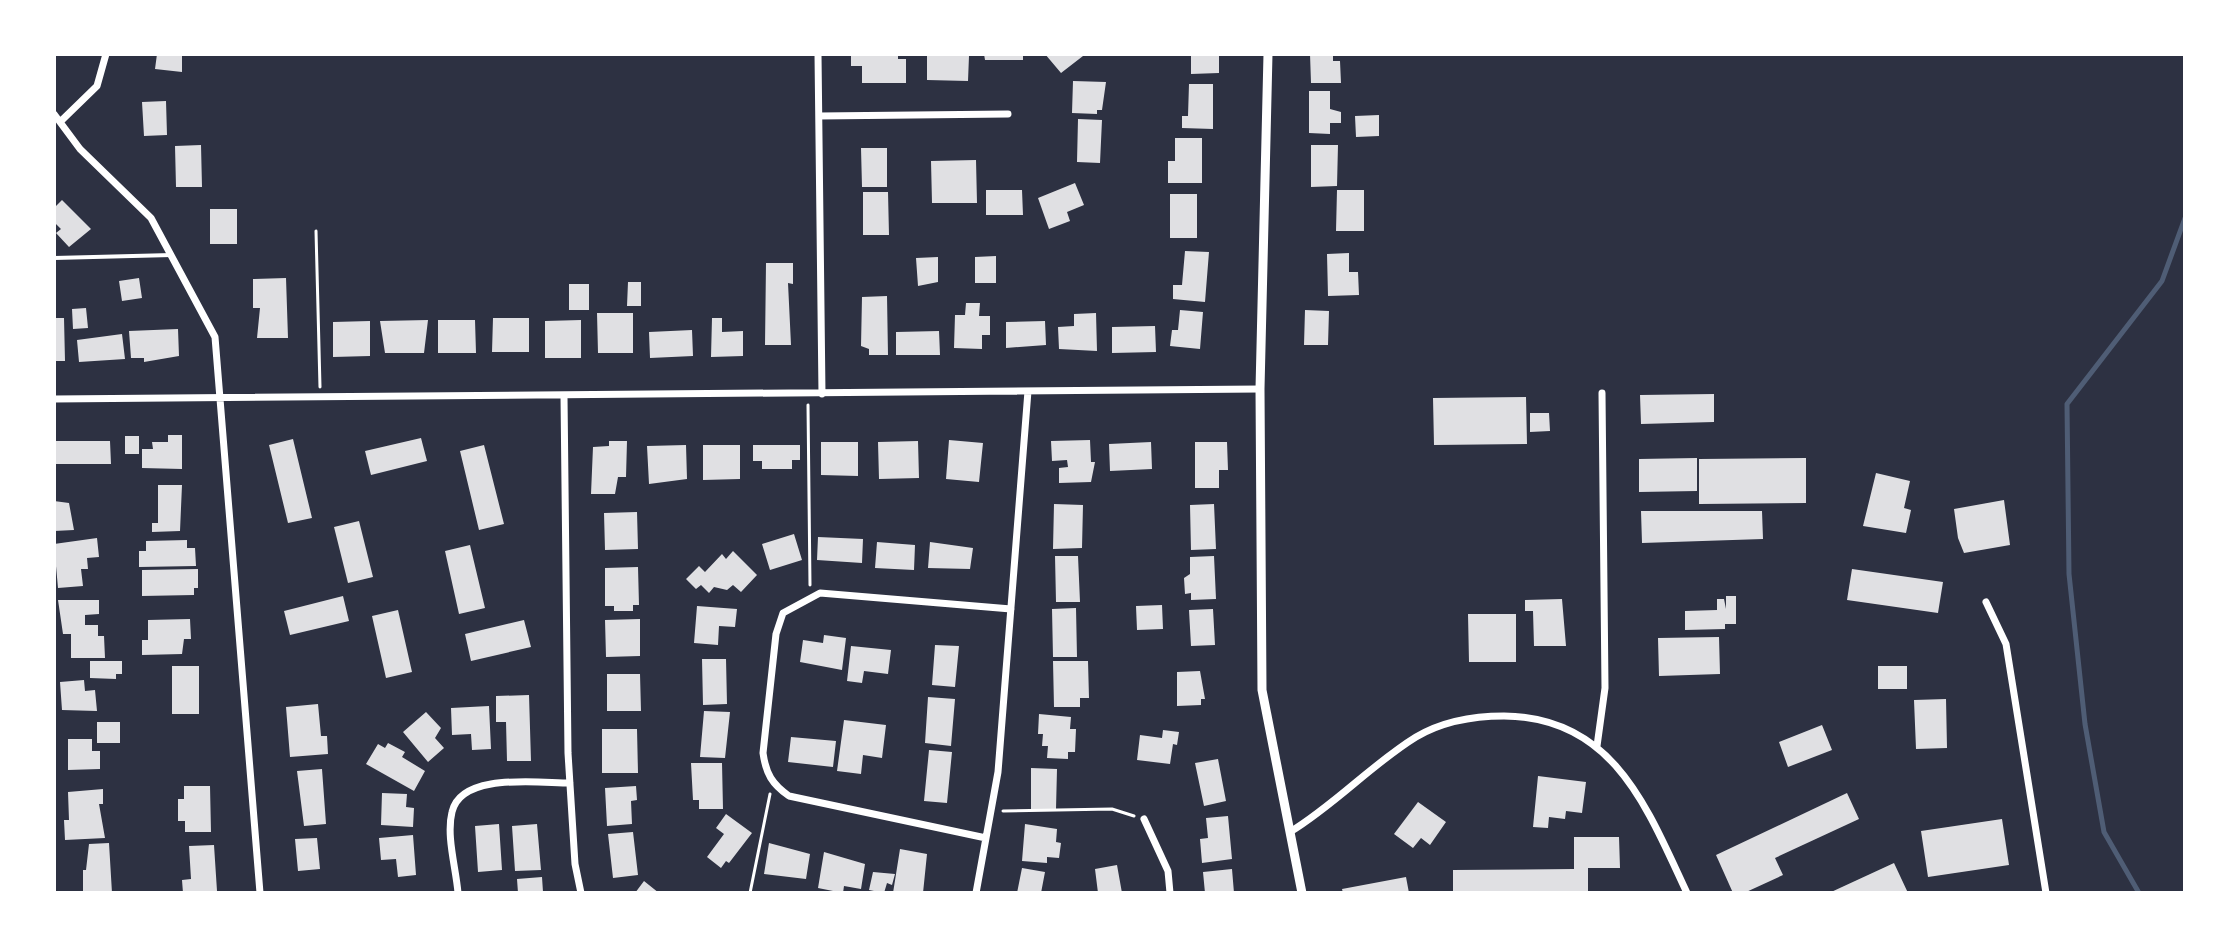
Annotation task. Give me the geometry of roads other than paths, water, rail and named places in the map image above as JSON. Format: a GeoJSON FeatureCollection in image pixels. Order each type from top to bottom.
{"type":"FeatureCollection","features":[{"type":"Feature","properties":{"kind":"street"},"geometry":{"type":"LineString","coordinates":[[60,122],[97,86],[106,54]]}},
{"type":"Feature","properties":{"kind":"street"},"geometry":{"type":"LineString","coordinates":[[818,54],[822,394]]}},
{"type":"Feature","properties":{"kind":"street"},"geometry":{"type":"LineString","coordinates":[[1268,54],[1260,389],[1262,690],[1302,893]]}},
{"type":"Feature","properties":{"kind":"street"},"geometry":{"type":"LineString","coordinates":[[54,114],[80,149],[151,218],[215,337],[260,893]]}},
{"type":"Feature","properties":{"kind":"street"},"geometry":{"type":"LineString","coordinates":[[819,116],[1008,114]]}},
{"type":"Feature","properties":{"kind":"street"},"geometry":{"type":"LineString","coordinates":[[54,399],[1260,389]]}},
{"type":"Feature","properties":{"kind":"street"},"geometry":{"type":"LineString","coordinates":[[976,893],[998,772],[1028,391]]}},
{"type":"Feature","properties":{"kind":"street"},"geometry":{"type":"LineString","coordinates":[[1597,746],[1605,688],[1602,393]]}},
{"type":"Feature","properties":{"kind":"street"},"geometry":{"type":"LineString","coordinates":[[564,396],[570,783],[575,864],[581,893]]}},
{"type":"Feature","properties":{"kind":"street"},"geometry":{"type":"LineString","coordinates":[[986,838],[789,796],[765,772],[763,753],[776,634],[783,613],[810,597],[820,593],[1011,609]]}},
{"type":"Feature","properties":{"kind":"street"},"geometry":{"type":"LineString","coordinates":[[1986,602],[2006,644],[2046,893]]}},
{"type":"Feature","properties":{"kind":"street"},"geometry":{"type":"LineString","coordinates":[[1290,832],[1323,812],[1397,750],[1449,723],[1513,716],[1567,729],[1597,746],[1638,793],[1687,893]]}},
{"type":"Feature","properties":{"kind":"street"},"geometry":{"type":"LineString","coordinates":[[458,893],[450,824],[458,798],[469,788],[484,784],[570,783]]}},
{"type":"Feature","properties":{"kind":"street"},"geometry":{"type":"LineString","coordinates":[[1144,819],[1168,871],[1170,893]]}},
{"type":"Feature","properties":{"kind":"lane"},"geometry":{"type":"LineString","coordinates":[[54,258],[172,255]]}},
{"type":"Feature","properties":{"kind":"waterway"},"geometry":{"type":"LineString","coordinates":[[2139,893],[2104,832],[2085,724],[2069,574],[2067,404],[2162,281],[2185,218]]}}]}
